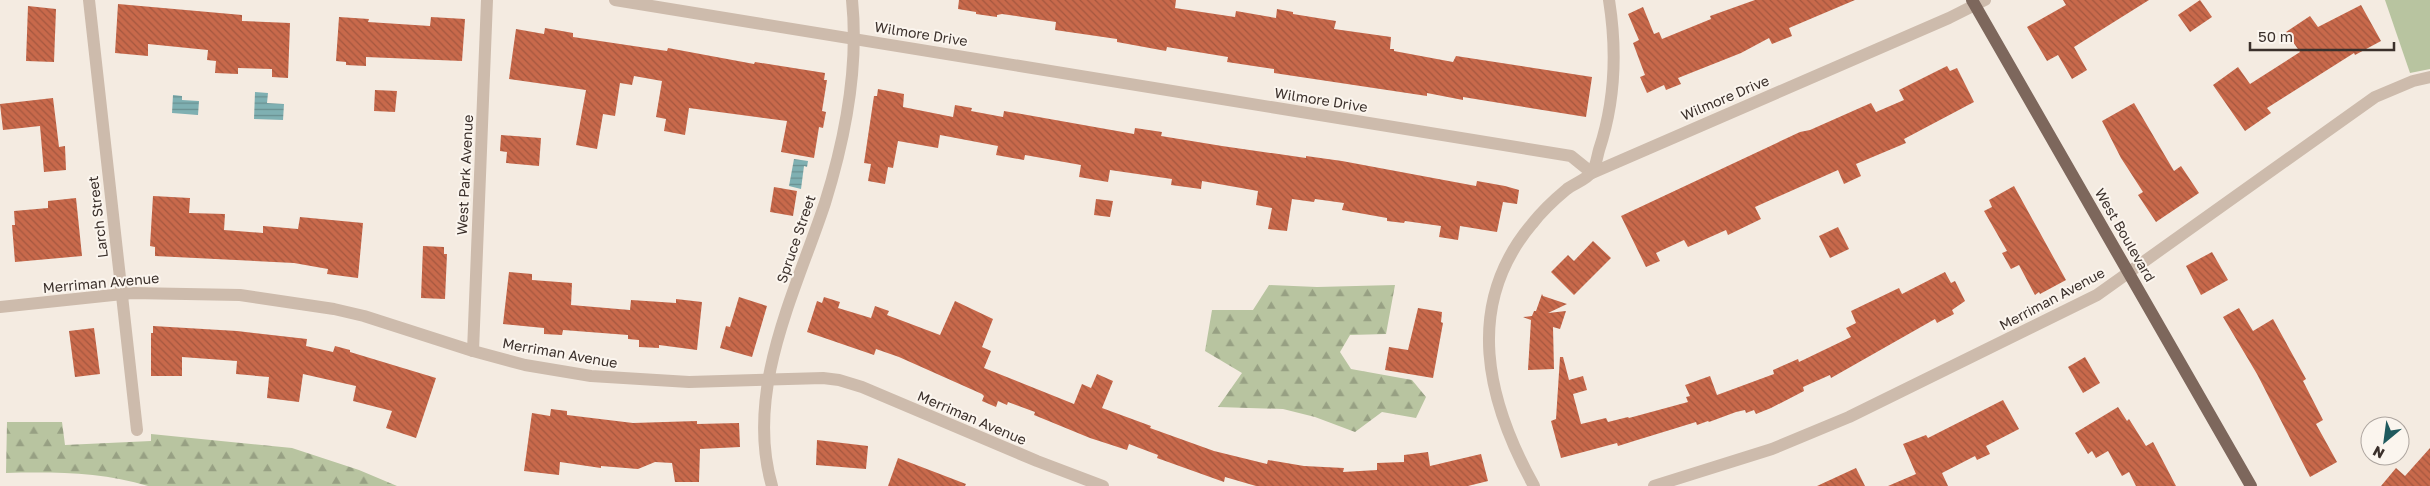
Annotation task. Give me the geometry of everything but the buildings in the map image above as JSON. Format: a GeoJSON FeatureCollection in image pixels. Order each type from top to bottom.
{"type":"FeatureCollection","features":[{"type":"Feature","properties":{"kind":"main road","name":"West Boulevard"},"geometry":{"type":"LineString","coordinates":[[1978,2],[2129,273],[2251,486]]}},
{"type":"Feature","properties":{"kind":"street","name":"Larch Street"},"geometry":{"type":"LineString","coordinates":[[89,0],[137,430]]}},
{"type":"Feature","properties":{"kind":"street","name":"West Park Avenue"},"geometry":{"type":"LineString","coordinates":[[473,351],[487,0]]}},
{"type":"Feature","properties":{"kind":"street","name":"Wilmore Drive"},"geometry":{"type":"LineString","coordinates":[[615,0],[1571,156],[1592,173],[1614,161],[1978,2]]}},
{"type":"Feature","properties":{"kind":"street","name":"Spruce Street"},"geometry":{"type":"LineString","coordinates":[[772,486],[764,425],[769,380],[777,344],[826,200],[841,142],[854,38],[852,0]]}},
{"type":"Feature","properties":{"kind":"street"},"geometry":{"type":"LineString","coordinates":[[1534,486],[1502,418],[1492,385],[1488,352],[1490,318],[1504,268],[1531,224],[1562,193],[1592,173],[1609,109],[1614,64],[1609,0]]}},
{"type":"Feature","properties":{"kind":"street","name":"Merriman Avenue"},"geometry":{"type":"LineString","coordinates":[[1654,486],[1772,449],[1877,405],[2091,298],[2129,273],[2374,97],[2413,81],[2430,77]]}},
{"type":"Feature","properties":{"kind":"street","name":"Merriman Avenue"},"geometry":{"type":"LineString","coordinates":[[0,307],[149,292],[240,295],[303,303],[364,316],[473,351],[525,364],[591,376],[665,382],[823,378],[862,387],[1037,461],[1103,486]]}},
{"type":"Feature","properties":{"kind":"green space"},"geometry":{"type":"Polygon","coordinates":[[[2385,0],[2430,0],[2430,69],[2410,73],[2385,0]]]}},
{"type":"Feature","properties":{"kind":"green space"},"geometry":{"type":"Polygon","coordinates":[[[1269,285],[1317,287],[1395,285],[1386,334],[1350,335],[1340,352],[1351,369],[1412,380],[1426,397],[1416,418],[1382,412],[1355,432],[1315,417],[1283,409],[1218,407],[1242,373],[1205,351],[1212,310],[1253,310],[1269,285]]]}},
{"type":"Feature","properties":{"kind":"green space"},"geometry":{"type":"Polygon","coordinates":[[[7,422],[62,422],[65,445],[151,441],[151,434],[292,448],[359,470],[397,486],[148,486],[96,475],[6,473],[7,422]]]}},
{"type":"Feature","properties":{"kind":"water"},"geometry":{"type":"Polygon","coordinates":[[[255,92],[268,93],[267,103],[284,104],[283,120],[254,119],[255,92]]]}},
{"type":"Feature","properties":{"kind":"water"},"geometry":{"type":"Polygon","coordinates":[[[173,95],[182,96],[182,100],[199,101],[198,115],[172,113],[173,95]]]}},
{"type":"Feature","properties":{"kind":"water"},"geometry":{"type":"Polygon","coordinates":[[[794,159],[808,161],[807,167],[804,166],[801,189],[789,186],[794,159]]]}}]}
